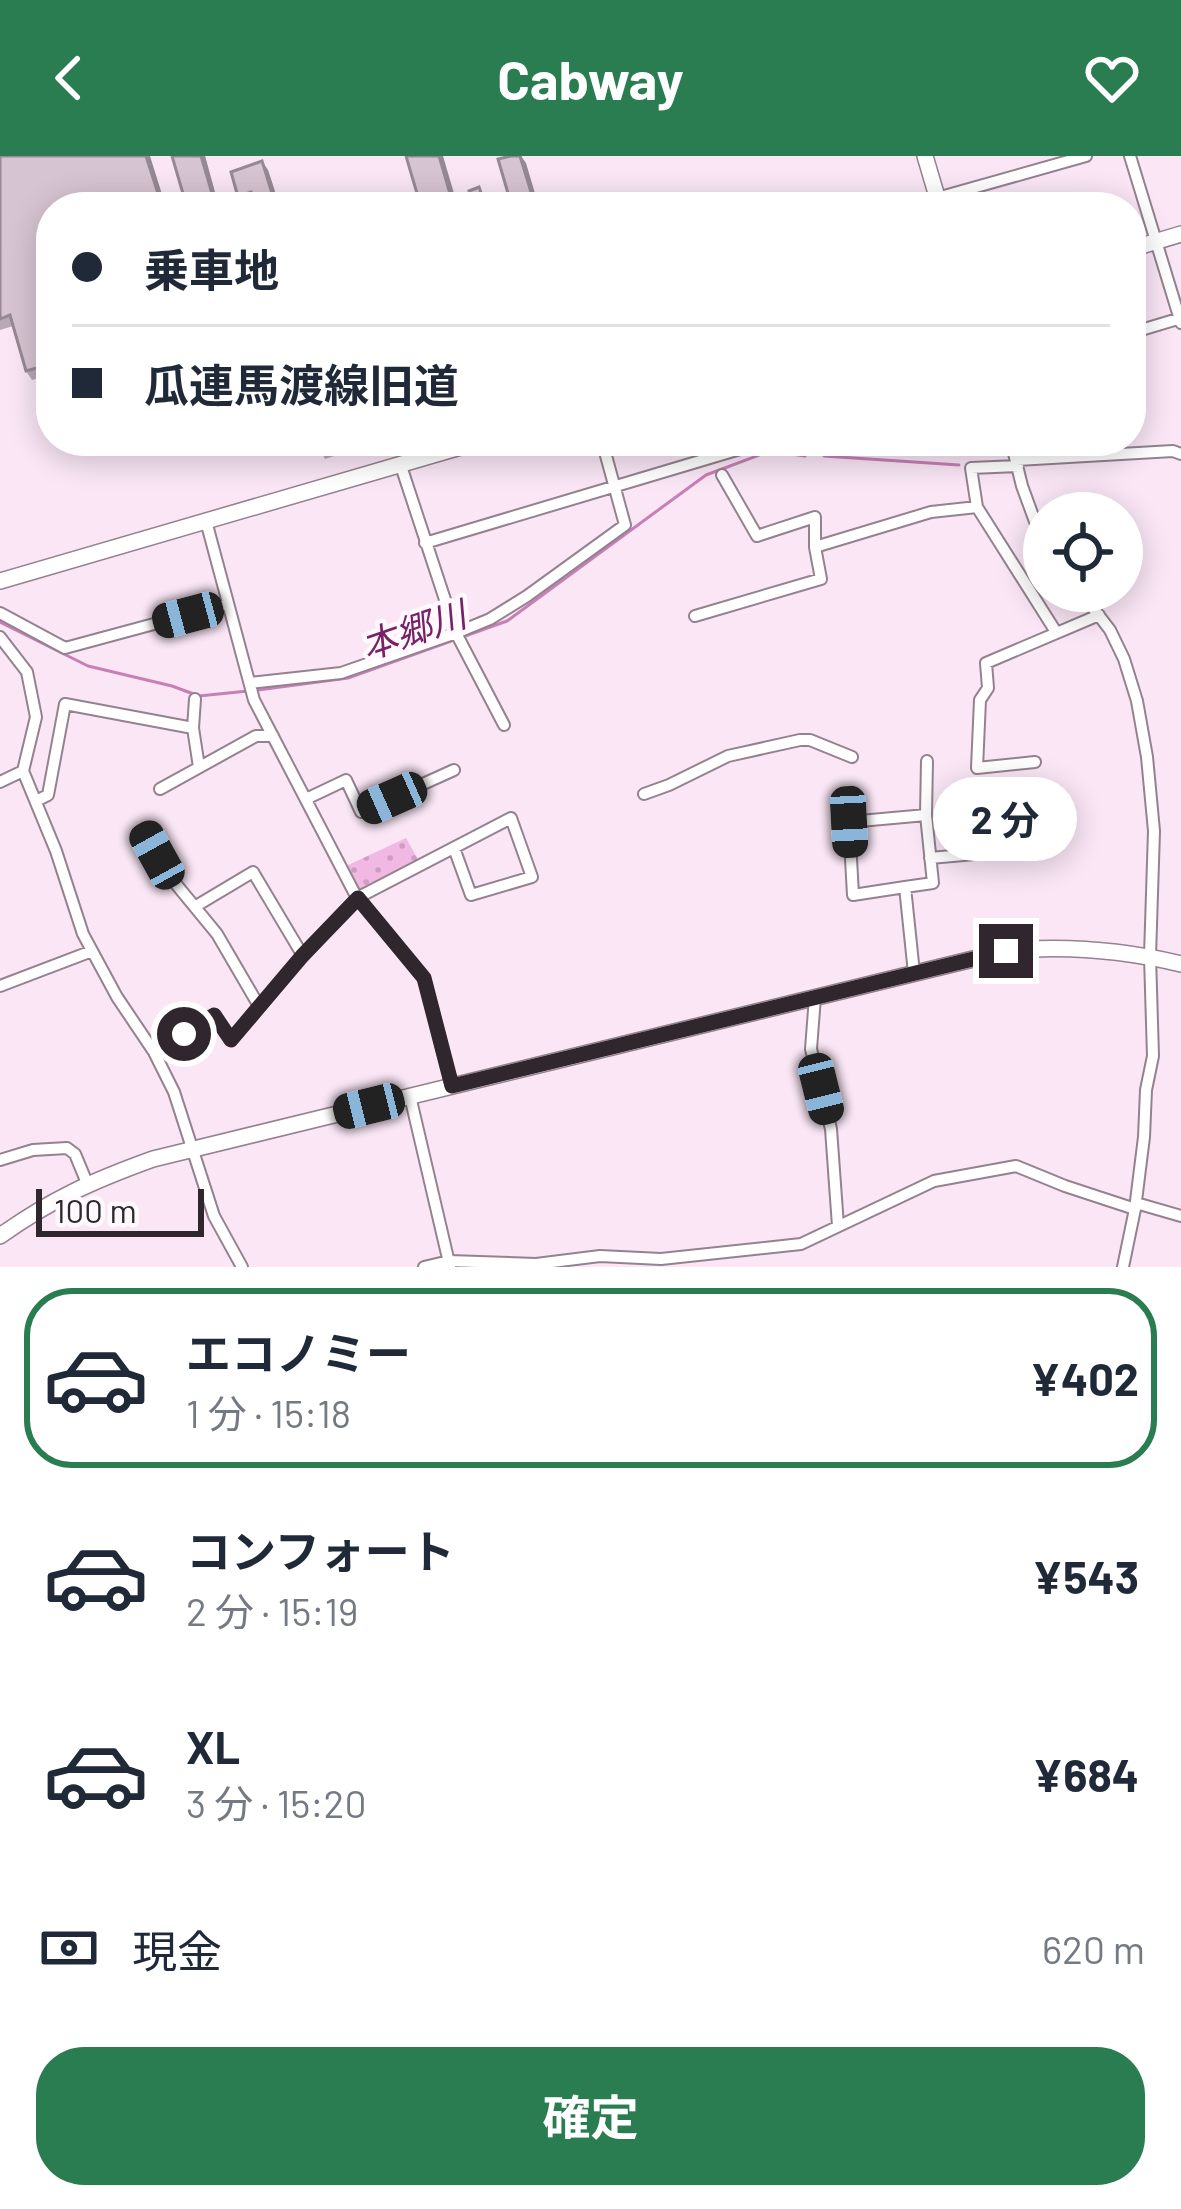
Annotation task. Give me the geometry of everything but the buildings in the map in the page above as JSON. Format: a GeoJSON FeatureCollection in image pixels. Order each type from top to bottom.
{"type":"FeatureCollection","features":[{"type":"Feature","properties":{"kind":"street"},"geometry":{"type":"LineString","coordinates":[[926,156],[936,192]]}},
{"type":"Feature","properties":{"kind":"street"},"geometry":{"type":"LineString","coordinates":[[973,192],[1086,156]]}},
{"type":"Feature","properties":{"kind":"street"},"geometry":{"type":"LineString","coordinates":[[1130,156],[1141,192]]}},
{"type":"Feature","properties":{"kind":"street"},"geometry":{"type":"LineString","coordinates":[[1146,209],[1181,320],[1146,329]]}},
{"type":"Feature","properties":{"kind":"street"},"geometry":{"type":"LineString","coordinates":[[1146,245],[1181,234]]}},
{"type":"Feature","properties":{"kind":"street"},"geometry":{"type":"LineString","coordinates":[[1146,453],[1181,454]]}},
{"type":"Feature","properties":{"kind":"street"},"geometry":{"type":"LineString","coordinates":[[0,581],[433,456]]}},
{"type":"Feature","properties":{"kind":"street"},"geometry":{"type":"LineString","coordinates":[[250,683],[341,673],[490,619],[527,596],[625,525],[606,456]]}},
{"type":"Feature","properties":{"kind":"street"},"geometry":{"type":"LineString","coordinates":[[425,543],[716,456]]}},
{"type":"Feature","properties":{"kind":"street"},"geometry":{"type":"LineString","coordinates":[[1015,456],[1024,492]]}},
{"type":"Feature","properties":{"kind":"street"},"geometry":{"type":"LineString","coordinates":[[1056,632],[977,507],[970,468],[1108,456]]}},
{"type":"Feature","properties":{"kind":"street"},"geometry":{"type":"LineString","coordinates":[[401,466],[456,633],[504,725]]}},
{"type":"Feature","properties":{"kind":"street"},"geometry":{"type":"LineString","coordinates":[[695,616],[821,579],[814,518],[757,536],[722,475]]}},
{"type":"Feature","properties":{"kind":"street"},"geometry":{"type":"LineString","coordinates":[[815,547],[931,512],[977,507]]}},
{"type":"Feature","properties":{"kind":"street"},"geometry":{"type":"LineString","coordinates":[[206,521],[254,700],[358,898],[424,978],[452,1086]]}},
{"type":"Feature","properties":{"kind":"street"},"geometry":{"type":"LineString","coordinates":[[0,613],[65,648],[228,604]]}},
{"type":"Feature","properties":{"kind":"street"},"geometry":{"type":"LineString","coordinates":[[1097,612],[1124,659],[1137,701],[1154,832],[1153,1056],[1145,1090],[1136,1206],[1123,1267]]}},
{"type":"Feature","properties":{"kind":"street"},"geometry":{"type":"LineString","coordinates":[[1035,762],[977,768],[980,700],[988,688],[986,663],[1099,615]]}},
{"type":"Feature","properties":{"kind":"street"},"geometry":{"type":"LineString","coordinates":[[0,637],[27,672],[36,717],[23,771],[83,934],[174,1092],[214,1216],[242,1267]]}},
{"type":"Feature","properties":{"kind":"street"},"geometry":{"type":"LineString","coordinates":[[195,699],[193,728],[199,766]]}},
{"type":"Feature","properties":{"kind":"street"},"geometry":{"type":"LineString","coordinates":[[37,801],[48,795],[65,704],[193,728]]}},
{"type":"Feature","properties":{"kind":"street"},"geometry":{"type":"LineString","coordinates":[[160,789],[256,736],[273,736]]}},
{"type":"Feature","properties":{"kind":"street"},"geometry":{"type":"LineString","coordinates":[[644,794],[728,756],[800,740],[852,757]]}},
{"type":"Feature","properties":{"kind":"street"},"geometry":{"type":"LineString","coordinates":[[926,815],[849,822],[853,895],[933,883],[926,815],[927,761]]}},
{"type":"Feature","properties":{"kind":"street"},"geometry":{"type":"LineString","coordinates":[[306,799],[346,780],[361,812],[454,770]]}},
{"type":"Feature","properties":{"kind":"street"},"geometry":{"type":"LineString","coordinates":[[0,782],[23,771]]}},
{"type":"Feature","properties":{"kind":"street"},"geometry":{"type":"LineString","coordinates":[[154,1052],[214,1015],[231,1040],[358,898],[511,818],[532,877],[471,895],[454,848]]}},
{"type":"Feature","properties":{"kind":"street"},"geometry":{"type":"LineString","coordinates":[[144,831],[170,878],[217,934],[259,1006]]}},
{"type":"Feature","properties":{"kind":"street"},"geometry":{"type":"LineString","coordinates":[[930,857],[1037,844]]}},
{"type":"Feature","properties":{"kind":"street"},"geometry":{"type":"LineString","coordinates":[[196,906],[253,872],[302,956]]}},
{"type":"Feature","properties":{"kind":"street"},"geometry":{"type":"LineString","coordinates":[[905,887],[914,973]]}},
{"type":"Feature","properties":{"kind":"street"},"geometry":{"type":"LineString","coordinates":[[0,1237],[36,1210],[87,1183],[153,1160],[1006,951],[1051,946],[1095,949],[1181,964]]}},
{"type":"Feature","properties":{"kind":"street"},"geometry":{"type":"LineString","coordinates":[[0,986],[92,951]]}},
{"type":"Feature","properties":{"kind":"street"},"geometry":{"type":"LineString","coordinates":[[815,997],[811,1049],[831,1129],[838,1226]]}},
{"type":"Feature","properties":{"kind":"street"},"geometry":{"type":"LineString","coordinates":[[410,1096],[449,1264]]}},
{"type":"Feature","properties":{"kind":"street"},"geometry":{"type":"LineString","coordinates":[[0,1160],[33,1150],[67,1148],[75,1154],[87,1183]]}},
{"type":"Feature","properties":{"kind":"street"},"geometry":{"type":"LineString","coordinates":[[424,1267],[536,1264],[600,1256],[661,1258],[801,1244],[934,1181],[1016,1166],[1065,1186],[1181,1216]]}},
{"type":"Feature","properties":{"kind":"shaded area"},"geometry":{"type":"Polygon","coordinates":[[[406,838],[420,863],[359,894],[344,867],[406,838]]]}},
{"type":"Feature","properties":{"kind":"waterway","name":"本郷川"},"geometry":{"type":"LineString","coordinates":[[258,690],[348,678],[507,621],[706,475],[757,456]]}},
{"type":"Feature","properties":{"kind":"waterway","name":"本郷川"},"geometry":{"type":"LineString","coordinates":[[824,456],[959,465]]}},
{"type":"Feature","properties":{"kind":"waterway","name":"本郷川"},"geometry":{"type":"LineString","coordinates":[[0,622],[88,666],[199,696],[248,691]]}},
{"type":"Feature","properties":{"kind":"route"},"geometry":{"type":"LineString","coordinates":[[184,1034],[214,1015],[231,1040],[358,898],[424,978],[452,1086],[1006,951]]}}]}
